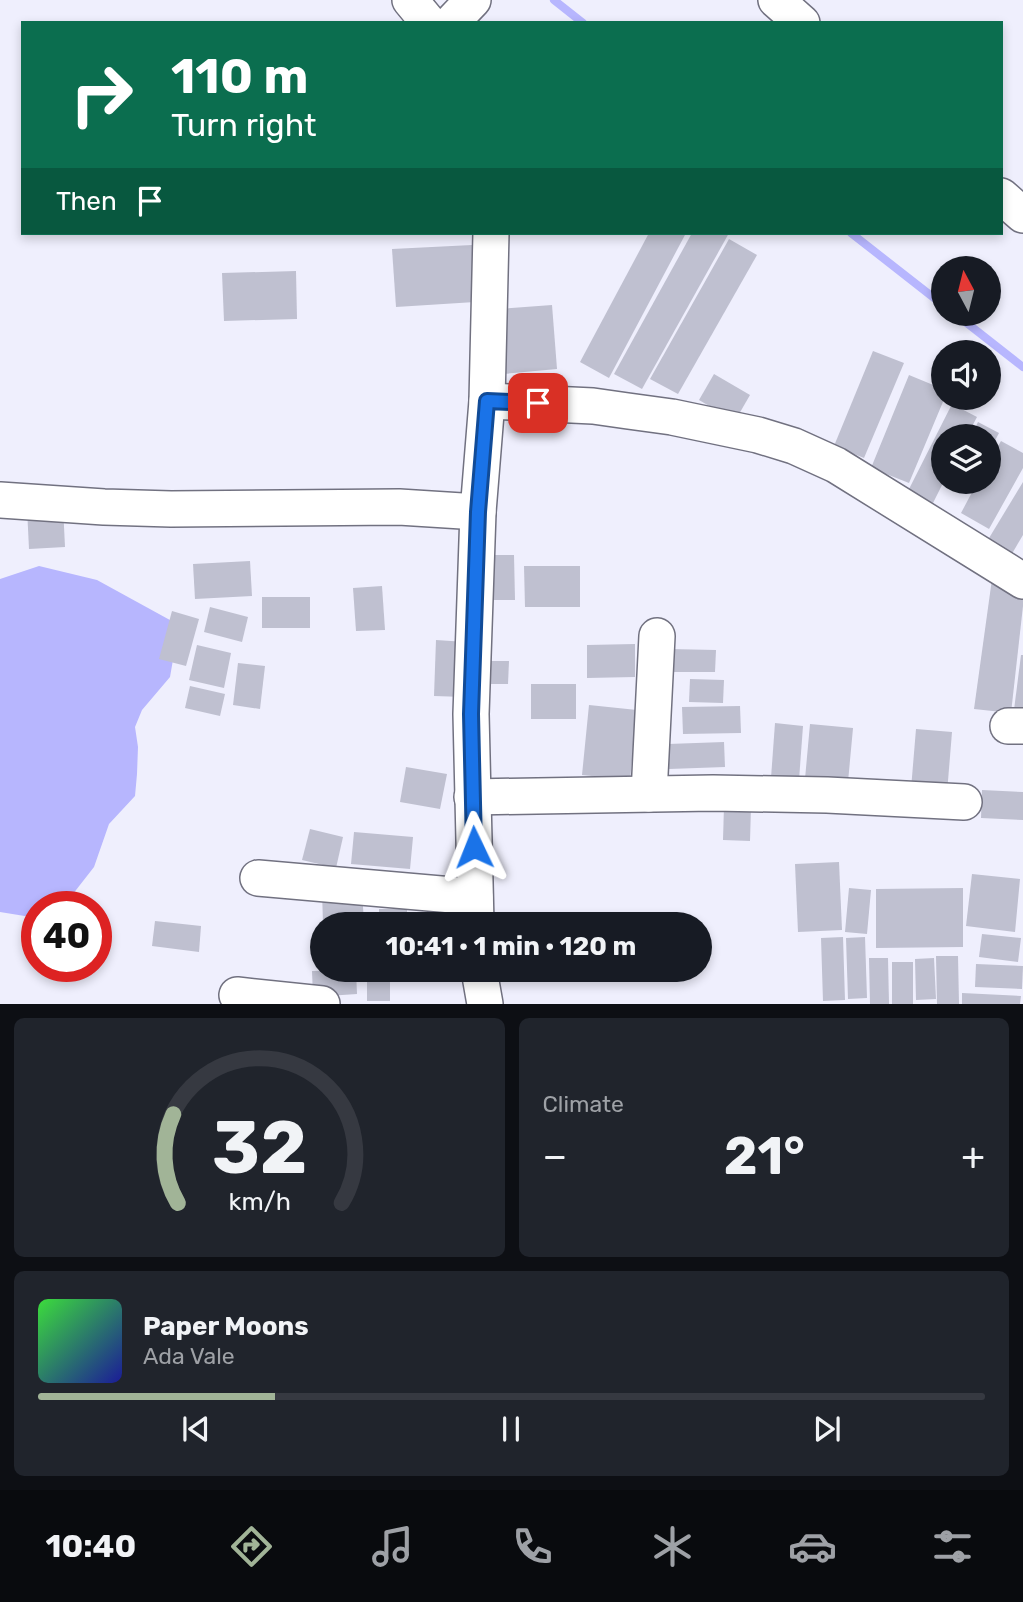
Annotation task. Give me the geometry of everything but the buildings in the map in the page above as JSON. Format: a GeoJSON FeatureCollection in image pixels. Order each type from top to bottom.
{"type":"FeatureCollection","features":[{"type":"Feature","properties":{"kind":"street"},"geometry":{"type":"LineString","coordinates":[[410,0],[427,21]]}},
{"type":"Feature","properties":{"kind":"street"},"geometry":{"type":"LineString","coordinates":[[776,0],[800,21]]}},
{"type":"Feature","properties":{"kind":"street"},"geometry":{"type":"LineString","coordinates":[[1003,198],[1023,215]]}},
{"type":"Feature","properties":{"kind":"street"},"geometry":{"type":"LineString","coordinates":[[258,877],[476,910],[471,714],[478,512],[487,401],[491,235]]}},
{"type":"Feature","properties":{"kind":"street"},"geometry":{"type":"LineString","coordinates":[[487,401],[593,406],[639,412],[758,435],[794,446],[836,464],[1023,581]]}},
{"type":"Feature","properties":{"kind":"street"},"geometry":{"type":"LineString","coordinates":[[0,500],[172,509],[399,507],[478,512]]}},
{"type":"Feature","properties":{"kind":"street"},"geometry":{"type":"LineString","coordinates":[[649,794],[657,636]]}},
{"type":"Feature","properties":{"kind":"street"},"geometry":{"type":"LineString","coordinates":[[472,797],[827,795],[964,802]]}},
{"type":"Feature","properties":{"kind":"street"},"geometry":{"type":"LineString","coordinates":[[237,995],[322,1003]]}},
{"type":"Feature","properties":{"kind":"water"},"geometry":{"type":"Polygon","coordinates":[[[39,566],[97,580],[179,625],[170,677],[142,710],[135,727],[138,747],[135,796],[109,824],[94,867],[75,891],[21,891],[21,915],[0,912],[0,579],[39,566]]]}},
{"type":"Feature","properties":{"kind":"waterway"},"geometry":{"type":"LineString","coordinates":[[554,0],[580,21]]}},
{"type":"Feature","properties":{"kind":"waterway"},"geometry":{"type":"LineString","coordinates":[[854,235],[931,296]]}},
{"type":"Feature","properties":{"kind":"waterway"},"geometry":{"type":"LineString","coordinates":[[971,326],[1023,367]]}},
{"type":"Feature","properties":{"kind":"route"},"geometry":{"type":"LineString","coordinates":[[474,847],[471,714],[478,512],[487,401],[538,403]]}}]}
